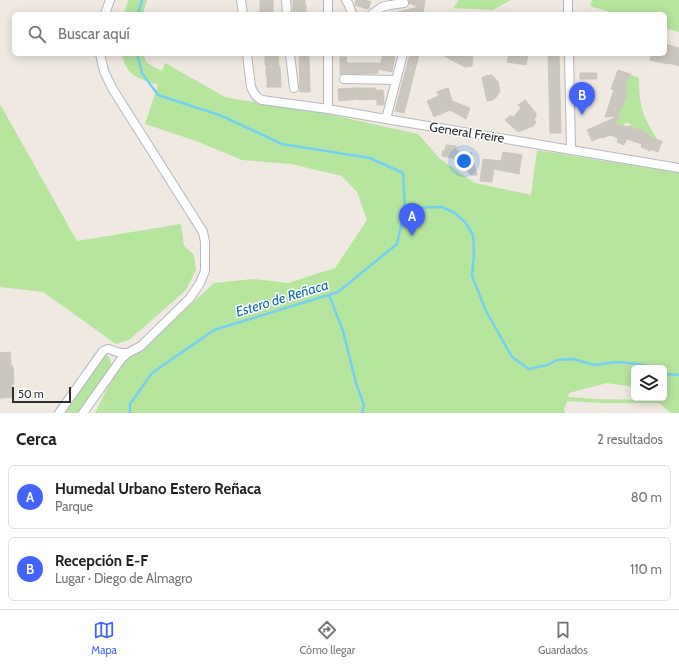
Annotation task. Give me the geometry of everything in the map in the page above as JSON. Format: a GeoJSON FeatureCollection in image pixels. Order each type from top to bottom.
{"type":"FeatureCollection","features":[{"type":"Feature","properties":{"kind":"street"},"geometry":{"type":"LineString","coordinates":[[106,12],[110,0]]}},
{"type":"Feature","properties":{"kind":"street"},"geometry":{"type":"LineString","coordinates":[[241,0],[243,12]]}},
{"type":"Feature","properties":{"kind":"street"},"geometry":{"type":"LineString","coordinates":[[286,0],[287,12]]}},
{"type":"Feature","properties":{"kind":"street"},"geometry":{"type":"LineString","coordinates":[[328,0],[328,12]]}},
{"type":"Feature","properties":{"kind":"street"},"geometry":{"type":"LineString","coordinates":[[346,0],[351,12]]}},
{"type":"Feature","properties":{"kind":"street"},"geometry":{"type":"LineString","coordinates":[[568,0],[568,12]]}},
{"type":"Feature","properties":{"kind":"street"},"geometry":{"type":"LineString","coordinates":[[374,12],[381,3],[390,5],[404,3]]}},
{"type":"Feature","properties":{"kind":"street"},"geometry":{"type":"LineString","coordinates":[[83,413],[122,358],[141,346],[190,298],[200,283],[204,271],[205,242],[203,232],[112,88],[104,71],[100,56]]}},
{"type":"Feature","properties":{"kind":"street","name":"General Freire"},"geometry":{"type":"LineString","coordinates":[[248,56],[252,87],[255,96],[262,100],[328,109],[386,120],[679,168]]}},
{"type":"Feature","properties":{"kind":"street"},"geometry":{"type":"LineString","coordinates":[[290,56],[294,88]]}},
{"type":"Feature","properties":{"kind":"street"},"geometry":{"type":"LineString","coordinates":[[328,56],[328,109]]}},
{"type":"Feature","properties":{"kind":"street"},"geometry":{"type":"LineString","coordinates":[[386,120],[402,56]]}},
{"type":"Feature","properties":{"kind":"street"},"geometry":{"type":"LineString","coordinates":[[569,56],[571,150]]}},
{"type":"Feature","properties":{"kind":"street"},"geometry":{"type":"LineString","coordinates":[[344,79],[396,80]]}},
{"type":"Feature","properties":{"kind":"street"},"geometry":{"type":"LineString","coordinates":[[59,413],[103,350],[110,349],[128,353]]}},
{"type":"Feature","properties":{"kind":"street"},"geometry":{"type":"LineString","coordinates":[[110,349],[113,355],[115,367]]}},
{"type":"Feature","properties":{"kind":"green space"},"geometry":{"type":"Polygon","coordinates":[[[128,0],[147,0],[144,12],[125,12],[128,0]]]}},
{"type":"Feature","properties":{"kind":"green space"},"geometry":{"type":"Polygon","coordinates":[[[459,0],[511,0],[493,10],[453,8],[459,0]]]}},
{"type":"Feature","properties":{"kind":"green space"},"geometry":{"type":"Polygon","coordinates":[[[592,0],[679,0],[679,32],[667,29],[667,12],[610,12],[590,6],[592,0]]]}},
{"type":"Feature","properties":{"kind":"green space"},"geometry":{"type":"Polygon","coordinates":[[[122,56],[144,56],[147,63],[162,71],[165,63],[225,97],[328,114],[418,134],[440,159],[475,183],[531,195],[537,150],[679,173],[679,413],[670,413],[659,403],[600,403],[567,401],[564,409],[565,413],[95,413],[115,372],[135,348],[155,336],[214,283],[253,279],[288,283],[335,268],[367,220],[357,192],[342,176],[291,164],[242,160],[196,141],[145,124],[158,85],[134,76],[130,72],[122,56]]]}},
{"type":"Feature","properties":{"kind":"green space"},"geometry":{"type":"Polygon","coordinates":[[[630,74],[639,78],[641,104],[645,118],[658,140],[649,137],[645,131],[630,127],[631,124],[626,122],[622,128],[615,125],[623,100],[625,100],[627,94],[625,93],[627,88],[625,88],[630,74]]]}},
{"type":"Feature","properties":{"kind":"green space"},"geometry":{"type":"Polygon","coordinates":[[[0,104],[77,241],[181,224],[184,246],[194,255],[196,270],[186,290],[129,340],[116,344],[43,292],[0,287],[0,104]]]}},
{"type":"Feature","properties":{"kind":"green space"},"geometry":{"type":"Polygon","coordinates":[[[107,355],[110,359],[111,365],[79,413],[65,413],[103,356],[107,355]]]}},
{"type":"Feature","properties":{"kind":"building"},"geometry":{"type":"Polygon","coordinates":[[[260,0],[273,0],[273,12],[260,12],[260,0]]]}},
{"type":"Feature","properties":{"kind":"building"},"geometry":{"type":"Polygon","coordinates":[[[293,0],[305,0],[306,12],[293,12],[293,0]]]}},
{"type":"Feature","properties":{"kind":"building"},"geometry":{"type":"Polygon","coordinates":[[[356,0],[366,0],[371,2],[368,9],[355,5],[356,0]]]}},
{"type":"Feature","properties":{"kind":"building"},"geometry":{"type":"Polygon","coordinates":[[[409,0],[425,0],[423,12],[398,12],[418,7],[409,3],[409,0]]]}},
{"type":"Feature","properties":{"kind":"building"},"geometry":{"type":"Polygon","coordinates":[[[667,45],[679,48],[679,66],[650,60],[651,56],[667,56],[667,45]]]}},
{"type":"Feature","properties":{"kind":"building"},"geometry":{"type":"Polygon","coordinates":[[[265,56],[278,56],[281,87],[267,87],[265,56]]]}},
{"type":"Feature","properties":{"kind":"building"},"geometry":{"type":"Polygon","coordinates":[[[299,56],[309,57],[310,92],[300,92],[299,56]]]}},
{"type":"Feature","properties":{"kind":"building"},"geometry":{"type":"Polygon","coordinates":[[[383,56],[395,56],[392,72],[378,69],[378,73],[340,75],[340,57],[346,57],[347,63],[381,63],[383,56]]]}},
{"type":"Feature","properties":{"kind":"building"},"geometry":{"type":"Polygon","coordinates":[[[409,56],[418,56],[404,113],[395,111],[409,56]]]}},
{"type":"Feature","properties":{"kind":"building"},"geometry":{"type":"Polygon","coordinates":[[[444,56],[473,56],[472,66],[465,67],[444,56]]]}},
{"type":"Feature","properties":{"kind":"building"},"geometry":{"type":"Polygon","coordinates":[[[508,56],[528,56],[526,65],[507,62],[508,56]]]}},
{"type":"Feature","properties":{"kind":"building"},"geometry":{"type":"Polygon","coordinates":[[[548,56],[559,56],[561,133],[550,133],[548,56]]]}},
{"type":"Feature","properties":{"kind":"building"},"geometry":{"type":"Polygon","coordinates":[[[618,70],[630,74],[625,88],[627,88],[625,93],[627,94],[618,116],[605,117],[614,90],[611,89],[618,70]]]}},
{"type":"Feature","properties":{"kind":"building"},"geometry":{"type":"Polygon","coordinates":[[[580,73],[597,73],[597,79],[580,79],[580,73]]]}},
{"type":"Feature","properties":{"kind":"building"},"geometry":{"type":"Polygon","coordinates":[[[492,75],[498,82],[500,91],[493,100],[487,101],[482,78],[492,75]]]}},
{"type":"Feature","properties":{"kind":"building"},"geometry":{"type":"Polygon","coordinates":[[[375,88],[375,90],[383,90],[384,105],[377,105],[377,99],[339,101],[338,89],[375,88]]]}},
{"type":"Feature","properties":{"kind":"building"},"geometry":{"type":"Polygon","coordinates":[[[448,88],[452,101],[470,108],[466,119],[450,110],[434,117],[427,101],[439,96],[437,92],[448,88]]]}},
{"type":"Feature","properties":{"kind":"building"},"geometry":{"type":"Polygon","coordinates":[[[525,100],[536,113],[536,117],[534,119],[536,122],[533,126],[518,132],[505,120],[511,115],[513,118],[521,108],[518,105],[525,100]]]}},
{"type":"Feature","properties":{"kind":"building"},"geometry":{"type":"Polygon","coordinates":[[[619,116],[615,125],[629,126],[645,131],[649,137],[662,141],[658,152],[651,149],[650,151],[641,147],[642,144],[627,139],[624,145],[617,142],[618,138],[610,135],[592,141],[587,130],[619,116]]]}},
{"type":"Feature","properties":{"kind":"building"},"geometry":{"type":"Polygon","coordinates":[[[446,145],[456,146],[456,150],[459,151],[458,156],[469,153],[470,158],[471,152],[477,175],[471,175],[468,172],[469,166],[463,160],[442,156],[446,145]]]}},
{"type":"Feature","properties":{"kind":"building"},"geometry":{"type":"Polygon","coordinates":[[[503,152],[522,155],[519,174],[494,169],[492,182],[480,181],[483,159],[501,161],[503,152]]]}},
{"type":"Feature","properties":{"kind":"building"},"geometry":{"type":"Polygon","coordinates":[[[10,352],[11,366],[13,366],[14,384],[12,384],[12,397],[0,398],[0,353],[10,352]]]}},
{"type":"Feature","properties":{"kind":"waterway","name":"Estero de Reñaca"},"geometry":{"type":"LineString","coordinates":[[139,12],[142,0]]}},
{"type":"Feature","properties":{"kind":"waterway","name":"Estero de Reñaca"},"geometry":{"type":"LineString","coordinates":[[130,413],[130,404],[152,373],[214,330],[338,292],[397,244],[405,208],[403,173],[370,158],[282,144],[222,116],[158,95],[142,73],[138,56]]}},
{"type":"Feature","properties":{"kind":"waterway"},"geometry":{"type":"LineString","coordinates":[[405,208],[442,207],[455,213],[465,222],[473,235],[474,254],[472,276],[486,311],[512,357],[529,369],[547,365],[557,360],[573,359],[595,365],[619,362],[642,365]]}},
{"type":"Feature","properties":{"kind":"waterway"},"geometry":{"type":"LineString","coordinates":[[329,295],[343,331],[356,383],[364,405],[362,413]]}},
{"type":"Feature","properties":{"kind":"waterway"},"geometry":{"type":"LineString","coordinates":[[667,374],[679,375]]}},
{"type":"Feature","properties":{"kind":"place","name":"Recepción E-F"},"geometry":{"type":"Point","coordinates":[582,115]}},
{"type":"Feature","properties":{"kind":"place","name":"Humedal Urbano Estero Reñaca"},"geometry":{"type":"Point","coordinates":[412,236]}}]}
